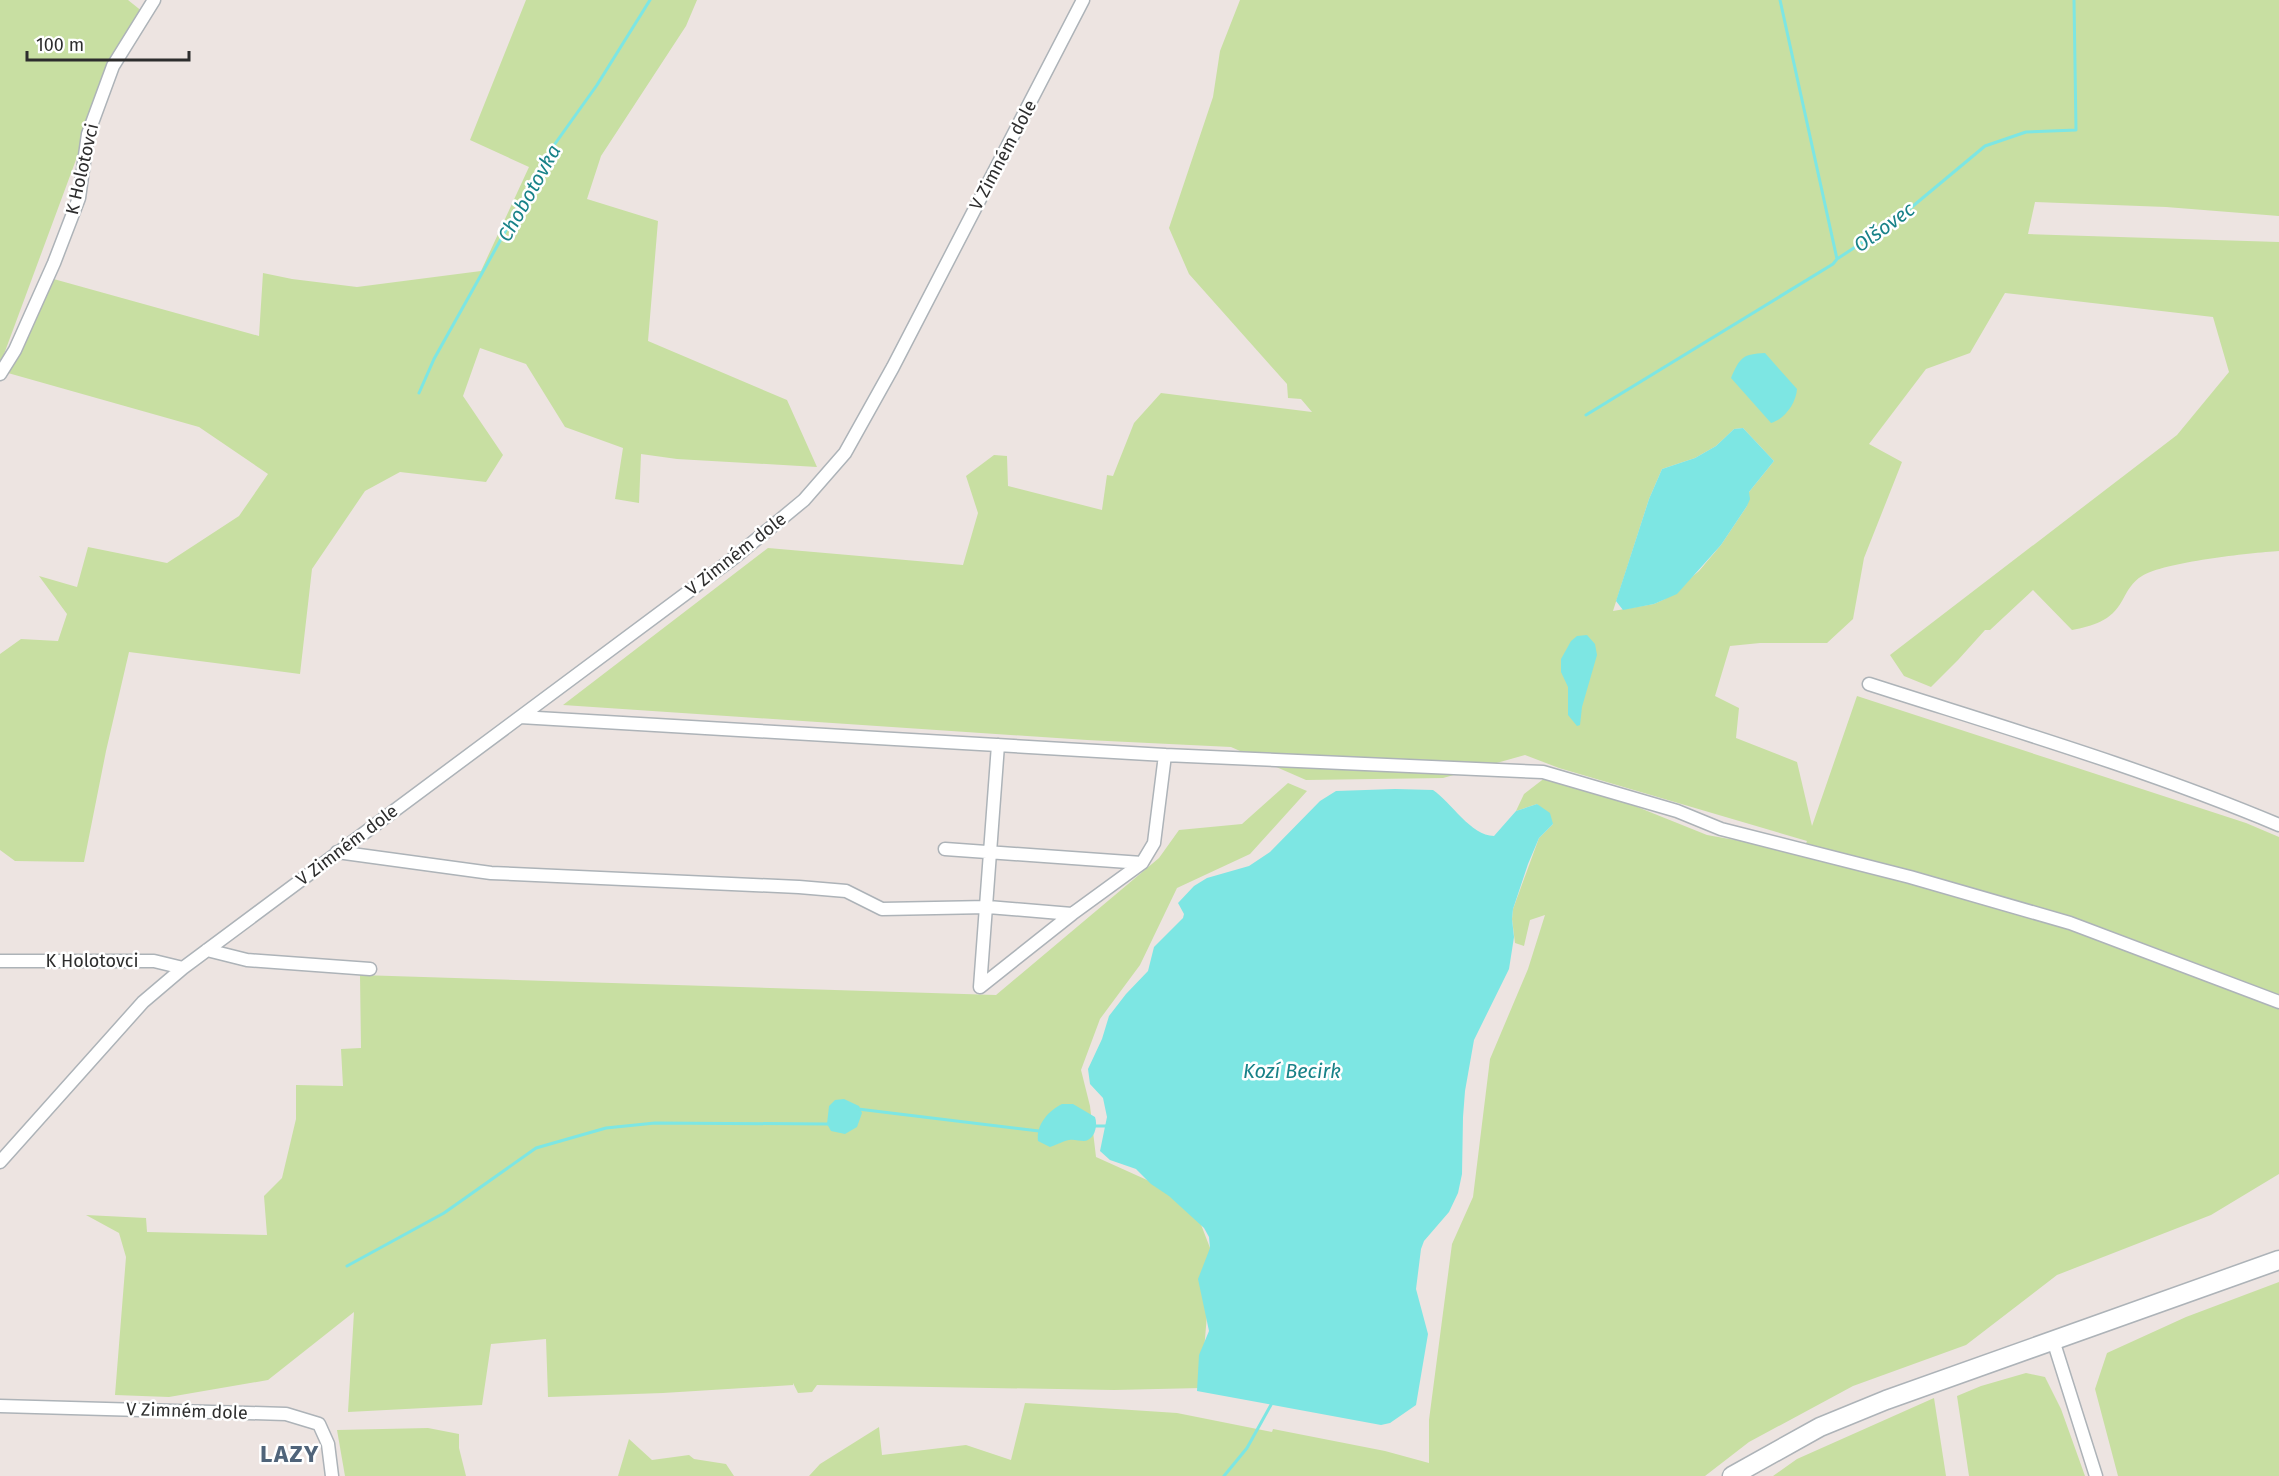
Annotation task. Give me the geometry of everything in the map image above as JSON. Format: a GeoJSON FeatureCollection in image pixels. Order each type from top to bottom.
{"type":"FeatureCollection","features":[{"type":"Feature","properties":{"kind":"street","name":"K Holotovci"},"geometry":{"type":"LineString","coordinates":[[0,374],[15,350],[54,264],[79,198],[88,134],[114,66],[154,0]]}},
{"type":"Feature","properties":{"kind":"street","name":"V Zimném dole"},"geometry":{"type":"LineString","coordinates":[[0,1162],[143,1002],[183,968],[748,546],[804,500],[844,453],[893,367],[1083,0]]}},
{"type":"Feature","properties":{"kind":"street"},"geometry":{"type":"LineString","coordinates":[[1869,684],[2215,799],[2279,825]]}},
{"type":"Feature","properties":{"kind":"street"},"geometry":{"type":"LineString","coordinates":[[520,717],[1165,755],[1543,772],[1677,811],[1721,829],[1910,877],[2070,923],[2279,1002]]}},
{"type":"Feature","properties":{"kind":"street"},"geometry":{"type":"LineString","coordinates":[[998,745],[981,987],[1072,914],[1142,863],[1154,843],[1165,755]]}},
{"type":"Feature","properties":{"kind":"street"},"geometry":{"type":"LineString","coordinates":[[945,849],[1142,863]]}},
{"type":"Feature","properties":{"kind":"street"},"geometry":{"type":"LineString","coordinates":[[337,852],[491,873],[788,886],[846,891],[882,909],[988,907],[1072,914]]}},
{"type":"Feature","properties":{"kind":"street"},"geometry":{"type":"LineString","coordinates":[[207,950],[247,960],[370,969]]}},
{"type":"Feature","properties":{"kind":"street","name":"K Holotovci"},"geometry":{"type":"LineString","coordinates":[[0,961],[154,961],[183,968]]}},
{"type":"Feature","properties":{"kind":"street"},"geometry":{"type":"LineString","coordinates":[[1732,1476],[1820,1427],[1886,1400],[2279,1260]]}},
{"type":"Feature","properties":{"kind":"street"},"geometry":{"type":"LineString","coordinates":[[2053,1340],[2096,1476]]}},
{"type":"Feature","properties":{"kind":"street","name":"V Zimném dole"},"geometry":{"type":"LineString","coordinates":[[0,1406],[286,1414],[319,1424],[328,1444],[332,1476]]}},
{"type":"Feature","properties":{"kind":"green space"},"geometry":{"type":"Polygon","coordinates":[[[0,0],[128,0],[143,12],[114,57],[0,365],[0,0]]]}},
{"type":"Feature","properties":{"kind":"green space"},"geometry":{"type":"Polygon","coordinates":[[[526,0],[697,0],[686,26],[601,156],[587,199],[658,221],[648,341],[787,400],[817,467],[677,459],[641,454],[639,503],[615,499],[623,448],[565,427],[526,364],[480,348],[463,396],[503,455],[486,482],[400,472],[365,491],[312,569],[300,674],[129,652],[84,862],[15,861],[0,850],[0,654],[21,639],[58,641],[67,614],[39,576],[77,587],[88,547],[167,563],[239,516],[268,474],[199,427],[8,373],[50,278],[259,336],[263,273],[357,287],[481,271],[529,167],[470,140],[526,0]]]}},
{"type":"Feature","properties":{"kind":"green space"},"geometry":{"type":"Polygon","coordinates":[[[1240,0],[2279,0],[2279,216],[2166,207],[2035,202],[2028,234],[2279,242],[2279,551],[2208,559],[2153,571],[2136,581],[2118,608],[2107,618],[2072,630],[2033,590],[1990,630],[1985,630],[1931,687],[1904,676],[1890,655],[2177,435],[2229,372],[2213,317],[2005,293],[1970,353],[1926,369],[1869,444],[1902,462],[1864,558],[1853,619],[1827,643],[1760,643],[1730,646],[1715,696],[1739,708],[1736,738],[1797,762],[1812,826],[1857,696],[2246,823],[2279,837],[2279,1174],[2211,1215],[2057,1275],[1966,1345],[1853,1386],[1749,1442],[1705,1476],[809,1476],[820,1464],[879,1427],[882,1455],[966,1445],[1011,1460],[1025,1403],[1177,1413],[1385,1451],[1429,1463],[1429,1420],[1452,1244],[1473,1197],[1490,1059],[1528,969],[1545,915],[1530,920],[1524,946],[1515,943],[1513,909],[1539,838],[1553,824],[1537,804],[1516,811],[1524,794],[1546,777],[1615,798],[1707,835],[1802,852],[1807,841],[1559,768],[1525,755],[1443,778],[1306,780],[1231,747],[1087,740],[563,705],[768,548],[963,565],[978,513],[966,476],[994,455],[1007,456],[1008,486],[1102,510],[1107,475],[1113,476],[1134,423],[1161,393],[1312,412],[1301,399],[1288,398],[1287,384],[1189,274],[1169,228],[1213,97],[1220,51],[1240,0]],[[1743,428],[1734,429],[1716,446],[1695,458],[1662,469],[1649,499],[1613,611],[1654,604],[1665,599],[1699,571],[1721,545],[1747,506],[1749,492],[1774,461],[1743,428]]]}},
{"type":"Feature","properties":{"kind":"green space"},"geometry":{"type":"Polygon","coordinates":[[[1288,783],[1307,791],[1250,854],[1177,888],[1140,965],[1100,1019],[1081,1070],[1090,1106],[1096,1157],[1167,1189],[1200,1222],[1212,1253],[1201,1388],[1114,1390],[817,1385],[812,1392],[798,1393],[793,1383],[793,1385],[663,1393],[548,1397],[546,1339],[491,1344],[482,1405],[348,1412],[354,1312],[268,1380],[169,1397],[115,1395],[126,1257],[119,1233],[86,1215],[146,1218],[147,1232],[267,1235],[264,1196],[282,1178],[296,1119],[296,1085],[343,1086],[341,1049],[361,1048],[360,975],[996,995],[1159,858],[1179,830],[1242,824],[1288,783]]]}},
{"type":"Feature","properties":{"kind":"green space"},"geometry":{"type":"Polygon","coordinates":[[[2279,1282],[2279,1476],[2118,1476],[2095,1389],[2107,1353],[2186,1317],[2279,1282]]]}},
{"type":"Feature","properties":{"kind":"green space"},"geometry":{"type":"Polygon","coordinates":[[[2026,1373],[2045,1377],[2061,1409],[2085,1476],[1969,1476],[1957,1396],[1981,1386],[2026,1373]]]}},
{"type":"Feature","properties":{"kind":"green space"},"geometry":{"type":"Polygon","coordinates":[[[1934,1398],[1946,1476],[1773,1476],[1797,1459],[1934,1398]]]}},
{"type":"Feature","properties":{"kind":"green space"},"geometry":{"type":"Polygon","coordinates":[[[428,1428],[459,1434],[459,1448],[466,1476],[345,1476],[337,1430],[428,1428]]]}},
{"type":"Feature","properties":{"kind":"green space"},"geometry":{"type":"Polygon","coordinates":[[[629,1439],[652,1460],[689,1455],[694,1459],[726,1464],[734,1476],[618,1476],[629,1439]]]}},
{"type":"Feature","properties":{"kind":"water"},"geometry":{"type":"Polygon","coordinates":[[[1765,353],[1797,389],[1789,410],[1781,418],[1771,423],[1731,378],[1743,358],[1752,354],[1765,353]]]}},
{"type":"Feature","properties":{"kind":"water"},"geometry":{"type":"Polygon","coordinates":[[[1743,428],[1774,461],[1749,492],[1750,499],[1747,506],[1721,545],[1677,594],[1654,604],[1623,610],[1616,601],[1649,499],[1662,469],[1695,458],[1716,446],[1734,429],[1743,428]]]}},
{"type":"Feature","properties":{"kind":"water"},"geometry":{"type":"Polygon","coordinates":[[[1587,635],[1595,644],[1597,655],[1582,707],[1580,725],[1577,726],[1568,715],[1568,687],[1561,672],[1561,659],[1571,641],[1577,636],[1587,635]]]}},
{"type":"Feature","properties":{"kind":"water","name":"Kozí Becirk"},"geometry":{"type":"Polygon","coordinates":[[[1433,790],[1469,825],[1486,835],[1494,836],[1516,811],[1537,804],[1550,813],[1553,824],[1539,838],[1528,864],[1513,909],[1514,937],[1509,969],[1474,1040],[1465,1091],[1462,1174],[1458,1193],[1449,1212],[1424,1241],[1421,1249],[1416,1289],[1428,1334],[1416,1405],[1390,1423],[1381,1425],[1197,1391],[1199,1355],[1209,1331],[1198,1279],[1210,1248],[1209,1237],[1204,1228],[1136,1169],[1110,1160],[1100,1151],[1107,1117],[1103,1098],[1090,1084],[1088,1069],[1102,1039],[1109,1016],[1148,971],[1154,947],[1183,918],[1184,914],[1178,903],[1194,886],[1207,878],[1249,866],[1270,852],[1320,801],[1336,791],[1433,790]]]}},
{"type":"Feature","properties":{"kind":"water"},"geometry":{"type":"Polygon","coordinates":[[[844,1099],[859,1106],[862,1113],[857,1127],[845,1134],[831,1131],[827,1124],[829,1106],[835,1100],[844,1099]]]}},
{"type":"Feature","properties":{"kind":"water"},"geometry":{"type":"Polygon","coordinates":[[[1062,1104],[1073,1104],[1095,1117],[1095,1132],[1091,1138],[1084,1141],[1064,1141],[1050,1147],[1038,1141],[1041,1124],[1052,1110],[1062,1104]]]}},
{"type":"Feature","properties":{"kind":"waterway","name":"Chobotovka"},"geometry":{"type":"LineString","coordinates":[[419,393],[434,359],[552,148],[597,85],[650,0]]}},
{"type":"Feature","properties":{"kind":"waterway"},"geometry":{"type":"LineString","coordinates":[[1780,0],[1837,259]]}},
{"type":"Feature","properties":{"kind":"waterway","name":"Olšovec"},"geometry":{"type":"LineString","coordinates":[[1586,415],[1833,264],[1837,259],[1895,221],[1985,146],[2026,132],[2076,130],[2074,0]]}},
{"type":"Feature","properties":{"kind":"waterway"},"geometry":{"type":"LineString","coordinates":[[858,1109],[1039,1131]]}},
{"type":"Feature","properties":{"kind":"waterway"},"geometry":{"type":"LineString","coordinates":[[347,1266],[444,1213],[536,1148],[606,1128],[655,1123],[828,1124]]}},
{"type":"Feature","properties":{"kind":"waterway"},"geometry":{"type":"LineString","coordinates":[[1093,1126],[1108,1126]]}},
{"type":"Feature","properties":{"kind":"waterway"},"geometry":{"type":"LineString","coordinates":[[1224,1476],[1247,1448],[1272,1403]]}},
{"type":"Feature","properties":{"kind":"district","name":"LAZY"},"geometry":{"type":"Point","coordinates":[290,1454]}}]}
